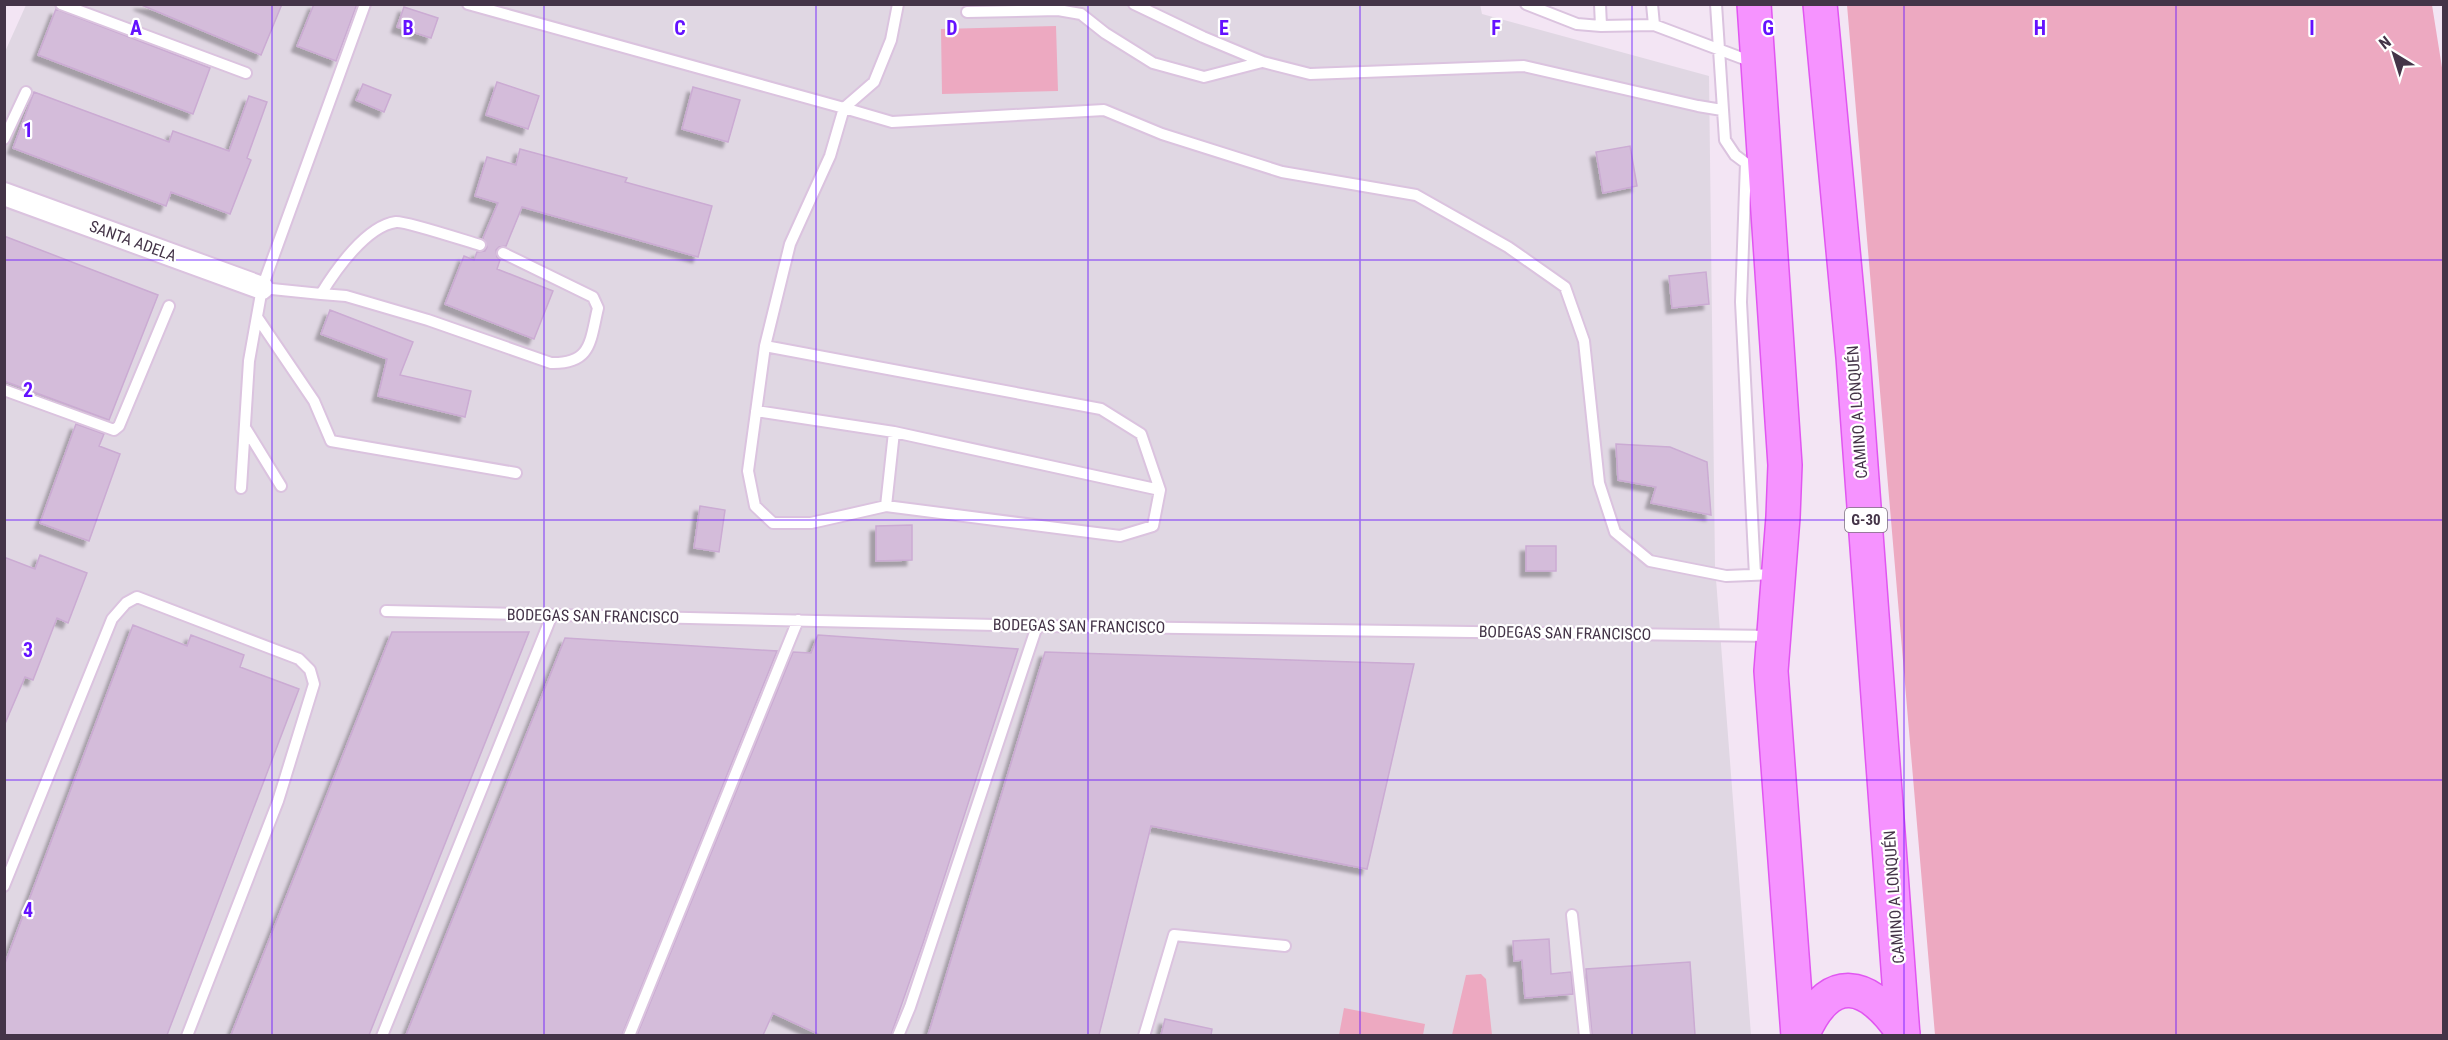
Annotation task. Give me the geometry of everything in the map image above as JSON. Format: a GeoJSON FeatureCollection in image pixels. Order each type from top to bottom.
{"type":"FeatureCollection","features":[{"type":"Feature","properties":{"kind":"main road"},"geometry":{"type":"LineString","coordinates":[[1754,4],[1758,64],[1755,170],[1785,465],[1767,574],[1773,636],[1773,711],[1800,1035]]}},
{"type":"Feature","properties":{"kind":"main road","name":"CAMINO A LONQUÉN"},"geometry":{"type":"LineString","coordinates":[[1820,4],[1853,357],[1903,1034]]}},
{"type":"Feature","properties":{"kind":"main road"},"geometry":{"type":"LineString","coordinates":[[1800,1035],[1822,1003],[1844,990],[1860,992],[1875,1001],[1886,1010],[1903,1034]]}},
{"type":"Feature","properties":{"kind":"street","name":"SANTA ADELA"},"geometry":{"type":"LineString","coordinates":[[4,194],[262,288]]}},
{"type":"Feature","properties":{"kind":"lane"},"geometry":{"type":"LineString","coordinates":[[61,4],[246,73]]}},
{"type":"Feature","properties":{"kind":"lane"},"geometry":{"type":"LineString","coordinates":[[241,488],[249,361],[262,288],[365,4]]}},
{"type":"Feature","properties":{"kind":"lane"},"geometry":{"type":"LineString","coordinates":[[468,4],[892,122],[1104,110],[1162,134],[1282,172],[1416,195],[1508,247],[1565,287],[1584,341],[1599,483],[1615,532],[1650,561],[1726,576],[1767,574]]}},
{"type":"Feature","properties":{"kind":"lane"},"geometry":{"type":"LineString","coordinates":[[765,346],[1101,409],[1142,434],[1160,490],[1153,526],[1120,536],[886,507],[811,523],[773,523],[755,506],[748,471],[765,346],[790,243],[830,156],[844,108],[874,82],[891,40],[898,4]]}},
{"type":"Feature","properties":{"kind":"lane"},"geometry":{"type":"LineString","coordinates":[[1134,4],[1203,37],[1263,62],[1310,74],[1524,66],[1722,110]]}},
{"type":"Feature","properties":{"kind":"lane"},"geometry":{"type":"LineString","coordinates":[[1526,4],[1577,24],[1654,25],[1758,64]]}},
{"type":"Feature","properties":{"kind":"lane"},"geometry":{"type":"LineString","coordinates":[[1600,4],[1601,26]]}},
{"type":"Feature","properties":{"kind":"lane"},"geometry":{"type":"LineString","coordinates":[[1652,4],[1654,25]]}},
{"type":"Feature","properties":{"kind":"lane"},"geometry":{"type":"LineString","coordinates":[[1716,4],[1725,140],[1735,155],[1755,170]]}},
{"type":"Feature","properties":{"kind":"lane"},"geometry":{"type":"LineString","coordinates":[[967,12],[1058,10],[1081,14],[1106,33],[1154,63],[1204,77],[1263,62]]}},
{"type":"Feature","properties":{"kind":"lane"},"geometry":{"type":"LineString","coordinates":[[4,139],[26,92]]}},
{"type":"Feature","properties":{"kind":"lane"},"geometry":{"type":"LineString","coordinates":[[321,294],[339,266],[357,247],[381,228],[397,222],[480,245]]}},
{"type":"Feature","properties":{"kind":"lane"},"geometry":{"type":"LineString","coordinates":[[262,288],[346,296],[428,320],[551,363],[569,364],[579,358],[589,346],[598,308],[593,297],[503,253]]}},
{"type":"Feature","properties":{"kind":"lane"},"geometry":{"type":"LineString","coordinates":[[4,390],[114,430],[119,426],[169,306]]}},
{"type":"Feature","properties":{"kind":"lane"},"geometry":{"type":"LineString","coordinates":[[257,317],[314,401],[331,441],[516,473]]}},
{"type":"Feature","properties":{"kind":"lane"},"geometry":{"type":"LineString","coordinates":[[756,411],[894,432],[1160,490]]}},
{"type":"Feature","properties":{"kind":"lane"},"geometry":{"type":"LineString","coordinates":[[245,429],[281,486]]}},
{"type":"Feature","properties":{"kind":"lane"},"geometry":{"type":"LineString","coordinates":[[886,507],[894,432]]}},
{"type":"Feature","properties":{"kind":"lane"},"geometry":{"type":"LineString","coordinates":[[4,886],[112,618],[126,603],[137,597],[299,659],[310,670],[314,684],[278,801],[187,1035]]}},
{"type":"Feature","properties":{"kind":"lane","name":"BODEGAS SAN FRANCISCO"},"geometry":{"type":"LineString","coordinates":[[386,611],[1037,626],[1773,636]]}},
{"type":"Feature","properties":{"kind":"lane"},"geometry":{"type":"LineString","coordinates":[[382,1035],[552,615]]}},
{"type":"Feature","properties":{"kind":"lane"},"geometry":{"type":"LineString","coordinates":[[629,1035],[798,620]]}},
{"type":"Feature","properties":{"kind":"lane"},"geometry":{"type":"LineString","coordinates":[[898,1035],[1037,626]]}},
{"type":"Feature","properties":{"kind":"lane"},"geometry":{"type":"LineString","coordinates":[[1572,915],[1585,1035]]}},
{"type":"Feature","properties":{"kind":"lane"},"geometry":{"type":"LineString","coordinates":[[1144,1035],[1174,934],[1285,946]]}},
{"type":"Feature","properties":{"kind":"shaded area"},"geometry":{"type":"Polygon","coordinates":[[[1480,4],[1482,14],[1709,76],[1715,566],[1751,1035],[5,1036],[4,54],[26,5],[1480,4]]]}},
{"type":"Feature","properties":{"kind":"shaded area"},"geometry":{"type":"Polygon","coordinates":[[[1847,5],[2432,5],[2444,80],[2443,1035],[1935,1035],[1847,5]]]}},
{"type":"Feature","properties":{"kind":"shaded area"},"geometry":{"type":"Polygon","coordinates":[[[1056,26],[1058,91],[942,94],[941,29],[1056,26]]]}},
{"type":"Feature","properties":{"kind":"shaded area"},"geometry":{"type":"Polygon","coordinates":[[[1481,974],[1486,979],[1492,1035],[1452,1035],[1466,975],[1481,974]]]}},
{"type":"Feature","properties":{"kind":"shaded area"},"geometry":{"type":"Polygon","coordinates":[[[1344,1008],[1425,1024],[1423,1035],[1339,1035],[1344,1008]]]}},
{"type":"Feature","properties":{"kind":"building"},"geometry":{"type":"Polygon","coordinates":[[[139,4],[282,4],[261,55],[139,4]]]}},
{"type":"Feature","properties":{"kind":"building"},"geometry":{"type":"Polygon","coordinates":[[[314,4],[357,4],[336,61],[297,46],[314,4]]]}},
{"type":"Feature","properties":{"kind":"building"},"geometry":{"type":"Polygon","coordinates":[[[404,7],[438,18],[431,38],[397,27],[404,7]]]}},
{"type":"Feature","properties":{"kind":"building"},"geometry":{"type":"Polygon","coordinates":[[[56,9],[210,68],[193,114],[38,55],[56,9]]]}},
{"type":"Feature","properties":{"kind":"building"},"geometry":{"type":"Polygon","coordinates":[[[497,82],[539,96],[528,129],[486,115],[497,82]]]}},
{"type":"Feature","properties":{"kind":"building"},"geometry":{"type":"Polygon","coordinates":[[[363,84],[391,95],[384,112],[356,100],[363,84]]]}},
{"type":"Feature","properties":{"kind":"building"},"geometry":{"type":"Polygon","coordinates":[[[693,87],[740,100],[728,142],[682,129],[693,87]]]}},
{"type":"Feature","properties":{"kind":"building"},"geometry":{"type":"Polygon","coordinates":[[[34,92],[169,142],[173,131],[229,151],[249,96],[267,102],[247,158],[251,160],[230,214],[171,192],[166,206],[13,148],[34,92]]]}},
{"type":"Feature","properties":{"kind":"building"},"geometry":{"type":"Polygon","coordinates":[[[1630,146],[1637,186],[1603,193],[1596,152],[1630,146]]]}},
{"type":"Feature","properties":{"kind":"building"},"geometry":{"type":"Polygon","coordinates":[[[520,149],[627,178],[625,182],[712,206],[698,257],[522,207],[506,246],[496,250],[500,260],[497,269],[553,291],[534,339],[445,304],[464,256],[474,260],[477,252],[485,251],[487,247],[483,238],[498,203],[475,196],[487,157],[516,165],[520,149]]]}},
{"type":"Feature","properties":{"kind":"building"},"geometry":{"type":"Polygon","coordinates":[[[4,236],[158,295],[109,420],[4,381],[4,236]]]}},
{"type":"Feature","properties":{"kind":"building"},"geometry":{"type":"Polygon","coordinates":[[[1706,272],[1709,304],[1672,308],[1669,276],[1706,272]]]}},
{"type":"Feature","properties":{"kind":"building"},"geometry":{"type":"Polygon","coordinates":[[[330,310],[413,342],[400,375],[471,391],[465,417],[378,396],[387,359],[321,334],[330,310]]]}},
{"type":"Feature","properties":{"kind":"building"},"geometry":{"type":"Polygon","coordinates":[[[76,424],[104,434],[99,446],[120,454],[89,541],[40,523],[76,424]]]}},
{"type":"Feature","properties":{"kind":"building"},"geometry":{"type":"Polygon","coordinates":[[[1616,444],[1670,447],[1707,462],[1711,515],[1651,503],[1656,487],[1618,480],[1616,444]]]}},
{"type":"Feature","properties":{"kind":"building"},"geometry":{"type":"Polygon","coordinates":[[[700,506],[725,510],[719,552],[694,548],[700,506]]]}},
{"type":"Feature","properties":{"kind":"building"},"geometry":{"type":"Polygon","coordinates":[[[912,525],[912,560],[876,561],[876,526],[912,525]]]}},
{"type":"Feature","properties":{"kind":"building"},"geometry":{"type":"Polygon","coordinates":[[[1526,546],[1556,546],[1556,571],[1526,571],[1526,546]]]}},
{"type":"Feature","properties":{"kind":"building"},"geometry":{"type":"Polygon","coordinates":[[[40,555],[87,573],[68,623],[57,618],[33,680],[25,677],[4,726],[4,557],[35,569],[40,555]]]}},
{"type":"Feature","properties":{"kind":"building"},"geometry":{"type":"Polygon","coordinates":[[[133,625],[187,646],[191,635],[244,655],[240,667],[299,689],[167,1035],[4,1035],[4,966],[133,625]]]}},
{"type":"Feature","properties":{"kind":"building"},"geometry":{"type":"Polygon","coordinates":[[[392,632],[529,632],[369,1035],[231,1035],[392,632]]]}},
{"type":"Feature","properties":{"kind":"building"},"geometry":{"type":"Polygon","coordinates":[[[818,635],[1018,649],[891,1035],[820,1035],[773,1013],[763,1035],[637,1035],[793,652],[811,653],[818,635]]]}},
{"type":"Feature","properties":{"kind":"building"},"geometry":{"type":"Polygon","coordinates":[[[565,638],[777,651],[622,1035],[406,1035],[565,638]]]}},
{"type":"Feature","properties":{"kind":"building"},"geometry":{"type":"Polygon","coordinates":[[[1045,652],[1414,664],[1367,869],[1151,826],[1099,1035],[928,1035],[1045,652]]]}},
{"type":"Feature","properties":{"kind":"building"},"geometry":{"type":"Polygon","coordinates":[[[1549,939],[1551,974],[1571,972],[1573,994],[1525,998],[1522,960],[1514,961],[1513,941],[1549,939]]]}},
{"type":"Feature","properties":{"kind":"building"},"geometry":{"type":"Polygon","coordinates":[[[1690,962],[1695,1035],[1592,1035],[1586,969],[1690,962]]]}},
{"type":"Feature","properties":{"kind":"building"},"geometry":{"type":"Polygon","coordinates":[[[1165,1019],[1212,1029],[1211,1035],[1161,1035],[1165,1019]]]}}]}
